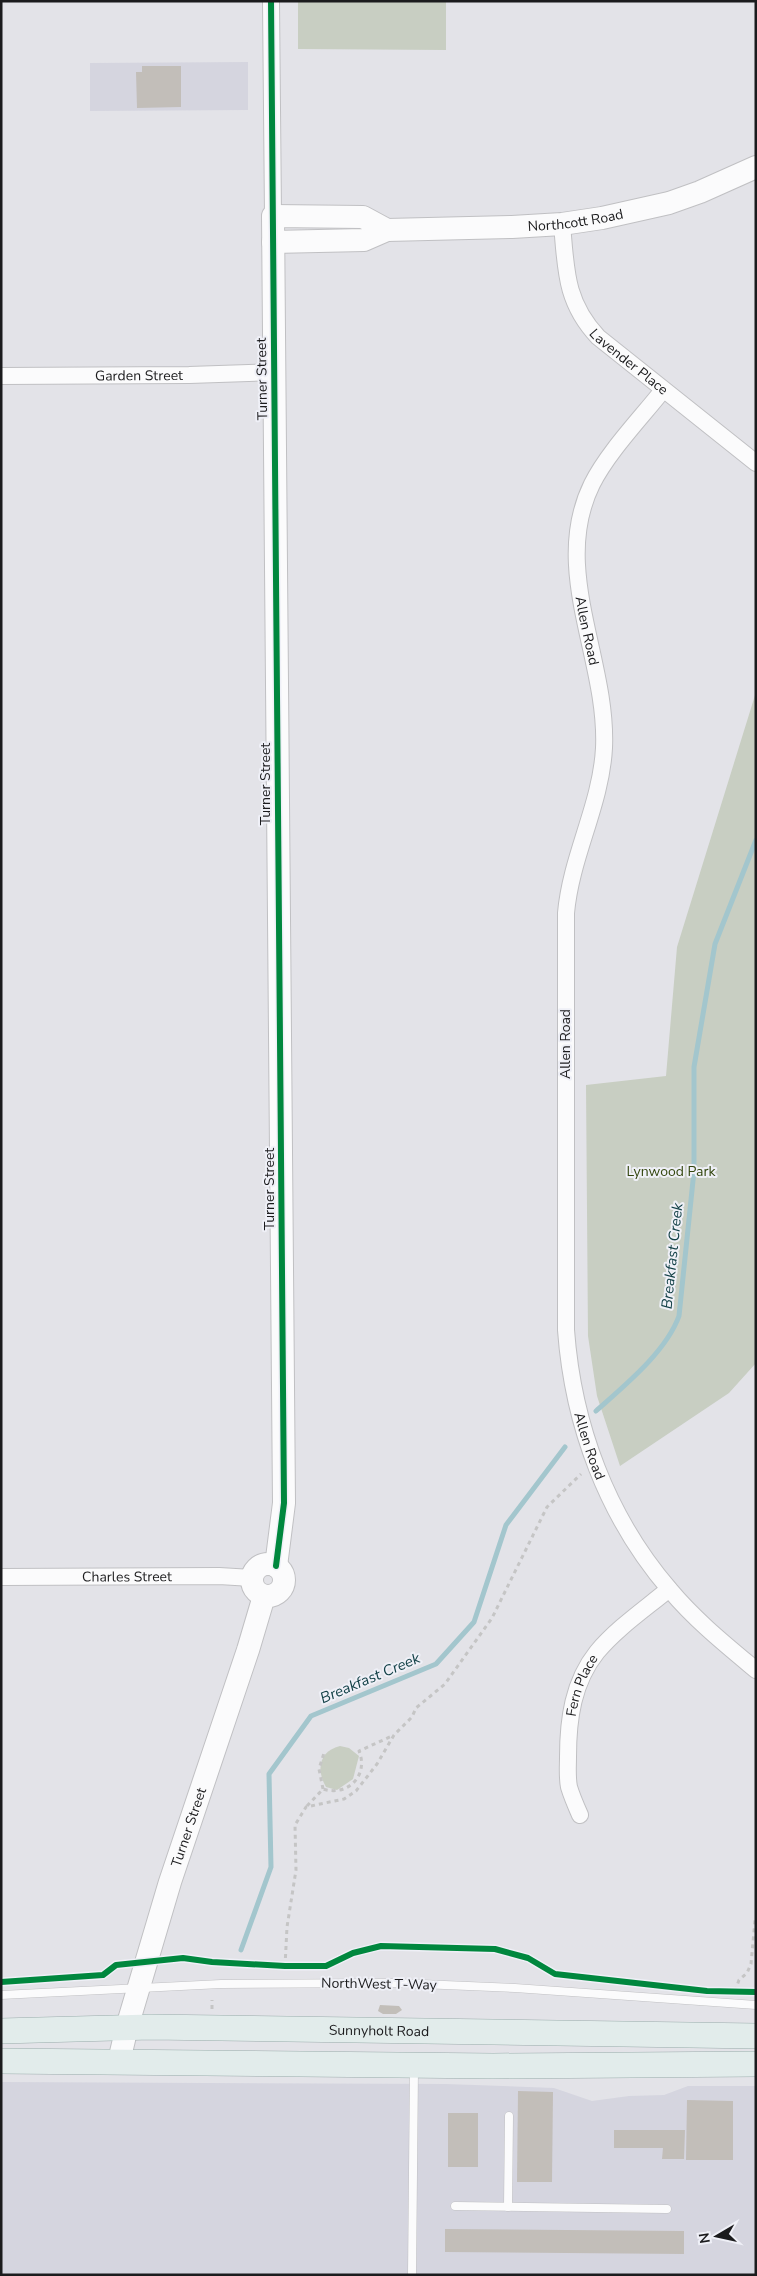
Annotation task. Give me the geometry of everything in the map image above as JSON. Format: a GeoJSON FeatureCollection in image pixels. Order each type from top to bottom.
{"type":"FeatureCollection","features":[{"type":"Feature","properties":{"kind":"main road","name":"Sunnyholt Road"},"geometry":{"type":"LineString","coordinates":[[1,2031],[127,2027],[756,2036]]}},
{"type":"Feature","properties":{"kind":"main road"},"geometry":{"type":"LineString","coordinates":[[1,2061],[414,2065],[756,2064]]}},
{"type":"Feature","properties":{"kind":"street","name":"Turner Street"},"geometry":{"type":"LineString","coordinates":[[119,2061],[127,2027],[140,1990],[170,1882],[248,1650],[258,1587],[253,1573],[266,1564],[276,1566],[284,1502],[271,1]]}},
{"type":"Feature","properties":{"kind":"street","name":"Northcott Road"},"geometry":{"type":"LineString","coordinates":[[273,242],[364,240],[387,230],[562,224],[631,212],[669,203],[700,192],[756,167]]}},
{"type":"Feature","properties":{"kind":"street"},"geometry":{"type":"LineString","coordinates":[[273,216],[363,217],[387,230]]}},
{"type":"Feature","properties":{"kind":"street","name":"Lavender Place"},"geometry":{"type":"LineString","coordinates":[[562,224],[567,282],[582,318],[598,337],[756,464]]}},
{"type":"Feature","properties":{"kind":"street","name":"Garden Street"},"geometry":{"type":"LineString","coordinates":[[1,376],[189,375],[275,372]]}},
{"type":"Feature","properties":{"kind":"street","name":"Allen Road"},"geometry":{"type":"LineString","coordinates":[[662,390],[594,481],[584,504],[577,534],[576,565],[603,707],[604,733],[601,776],[574,868],[566,913],[565,1289],[568,1356],[584,1434],[607,1493],[620,1518],[634,1541],[669,1589],[710,1632],[756,1670]]}},
{"type":"Feature","properties":{"kind":"street","name":"Charles Street"},"geometry":{"type":"LineString","coordinates":[[1,1577],[219,1576],[258,1587]]}},
{"type":"Feature","properties":{"kind":"street","name":"Fern Place"},"geometry":{"type":"LineString","coordinates":[[580,1816],[572,1796],[568,1774],[569,1723],[580,1680],[596,1654],[610,1638],[669,1589]]}},
{"type":"Feature","properties":{"kind":"lane","name":"NorthWest T-Way"},"geometry":{"type":"LineString","coordinates":[[1,1995],[140,1990],[221,1984],[397,1983],[515,1988],[756,2005]]}},
{"type":"Feature","properties":{"kind":"lane"},"geometry":{"type":"LineString","coordinates":[[412,2275],[414,2065]]}},
{"type":"Feature","properties":{"kind":"lane"},"geometry":{"type":"LineString","coordinates":[[508,2207],[509,2116]]}},
{"type":"Feature","properties":{"kind":"lane"},"geometry":{"type":"LineString","coordinates":[[455,2206],[667,2209]]}},
{"type":"Feature","properties":{"kind":"path"},"geometry":{"type":"LineString","coordinates":[[306,1807],[344,1798],[356,1791],[377,1764],[394,1735],[412,1717],[416,1708],[445,1684],[492,1618],[547,1507],[581,1474]]}},
{"type":"Feature","properties":{"kind":"path"},"geometry":{"type":"LineString","coordinates":[[323,1790],[332,1792],[346,1789],[361,1772],[363,1761],[359,1751],[394,1735]]}},
{"type":"Feature","properties":{"kind":"path"},"geometry":{"type":"LineString","coordinates":[[323,1790],[319,1769],[324,1753]]}},
{"type":"Feature","properties":{"kind":"path"},"geometry":{"type":"LineString","coordinates":[[285,1966],[287,1927],[296,1870],[295,1825],[306,1807],[323,1790]]}},
{"type":"Feature","properties":{"kind":"path"},"geometry":{"type":"LineString","coordinates":[[726,1992],[738,1992],[739,1980],[747,1974],[750,1964],[755,1920]]}},
{"type":"Feature","properties":{"kind":"path"},"geometry":{"type":"LineString","coordinates":[[276,1966],[293,1966]]}},
{"type":"Feature","properties":{"kind":"shaded area"},"geometry":{"type":"Polygon","coordinates":[[[248,62],[248,110],[90,111],[90,63],[248,62]]]}},
{"type":"Feature","properties":{"kind":"shaded area"},"geometry":{"type":"Polygon","coordinates":[[[1,2082],[446,2084],[554,2088],[592,2101],[629,2096],[664,2095],[688,2086],[756,2086],[756,2275],[1,2275],[1,2082]]]}},
{"type":"Feature","properties":{"kind":"green space"},"geometry":{"type":"Polygon","coordinates":[[[298,1],[446,1],[446,50],[298,49],[298,1]]]}},
{"type":"Feature","properties":{"kind":"green space","name":"Lynwood Park"},"geometry":{"type":"Polygon","coordinates":[[[756,692],[756,1363],[729,1393],[620,1466],[597,1396],[588,1336],[586,1085],[666,1076],[677,947],[756,692]]]}},
{"type":"Feature","properties":{"kind":"green space"},"geometry":{"type":"Polygon","coordinates":[[[340,1746],[349,1748],[359,1756],[353,1779],[337,1790],[326,1787],[320,1768],[321,1762],[328,1752],[340,1746]]]}},
{"type":"Feature","properties":{"kind":"building"},"geometry":{"type":"Polygon","coordinates":[[[142,66],[181,66],[181,107],[137,108],[136,72],[142,72],[142,66]]]}},
{"type":"Feature","properties":{"kind":"building"},"geometry":{"type":"Polygon","coordinates":[[[380,2005],[399,2006],[402,2010],[396,2014],[383,2014],[378,2011],[380,2005]]]}},
{"type":"Feature","properties":{"kind":"building"},"geometry":{"type":"Polygon","coordinates":[[[518,2091],[553,2092],[552,2182],[517,2182],[518,2091]]]}},
{"type":"Feature","properties":{"kind":"building"},"geometry":{"type":"Polygon","coordinates":[[[687,2100],[733,2101],[733,2160],[686,2160],[687,2100]]]}},
{"type":"Feature","properties":{"kind":"building"},"geometry":{"type":"Polygon","coordinates":[[[448,2113],[478,2113],[478,2167],[448,2167],[448,2113]]]}},
{"type":"Feature","properties":{"kind":"building"},"geometry":{"type":"Polygon","coordinates":[[[614,2130],[685,2130],[684,2159],[662,2159],[663,2148],[614,2148],[614,2130]]]}},
{"type":"Feature","properties":{"kind":"building"},"geometry":{"type":"Polygon","coordinates":[[[445,2229],[684,2231],[684,2254],[445,2252],[445,2229]]]}},
{"type":"Feature","properties":{"kind":"waterway","name":"Breakfast Creek"},"geometry":{"type":"LineString","coordinates":[[596,1411],[643,1368],[664,1343],[679,1316],[694,1171],[694,1067],[715,944],[756,840]]}},
{"type":"Feature","properties":{"kind":"waterway","name":"Breakfast Creek"},"geometry":{"type":"LineString","coordinates":[[241,1950],[271,1867],[269,1774],[311,1716],[436,1664],[474,1622],[506,1525],[565,1447]]}},
{"type":"Feature","properties":{"kind":"cycle path"},"geometry":{"type":"LineString","coordinates":[[271,1],[284,1503],[276,1566]]}},
{"type":"Feature","properties":{"kind":"cycle path"},"geometry":{"type":"LineString","coordinates":[[1,1982],[103,1975],[116,1965],[183,1958],[212,1962],[326,1966],[353,1953],[381,1946],[495,1949],[528,1958],[555,1974],[707,1991],[756,1992]]}}]}
